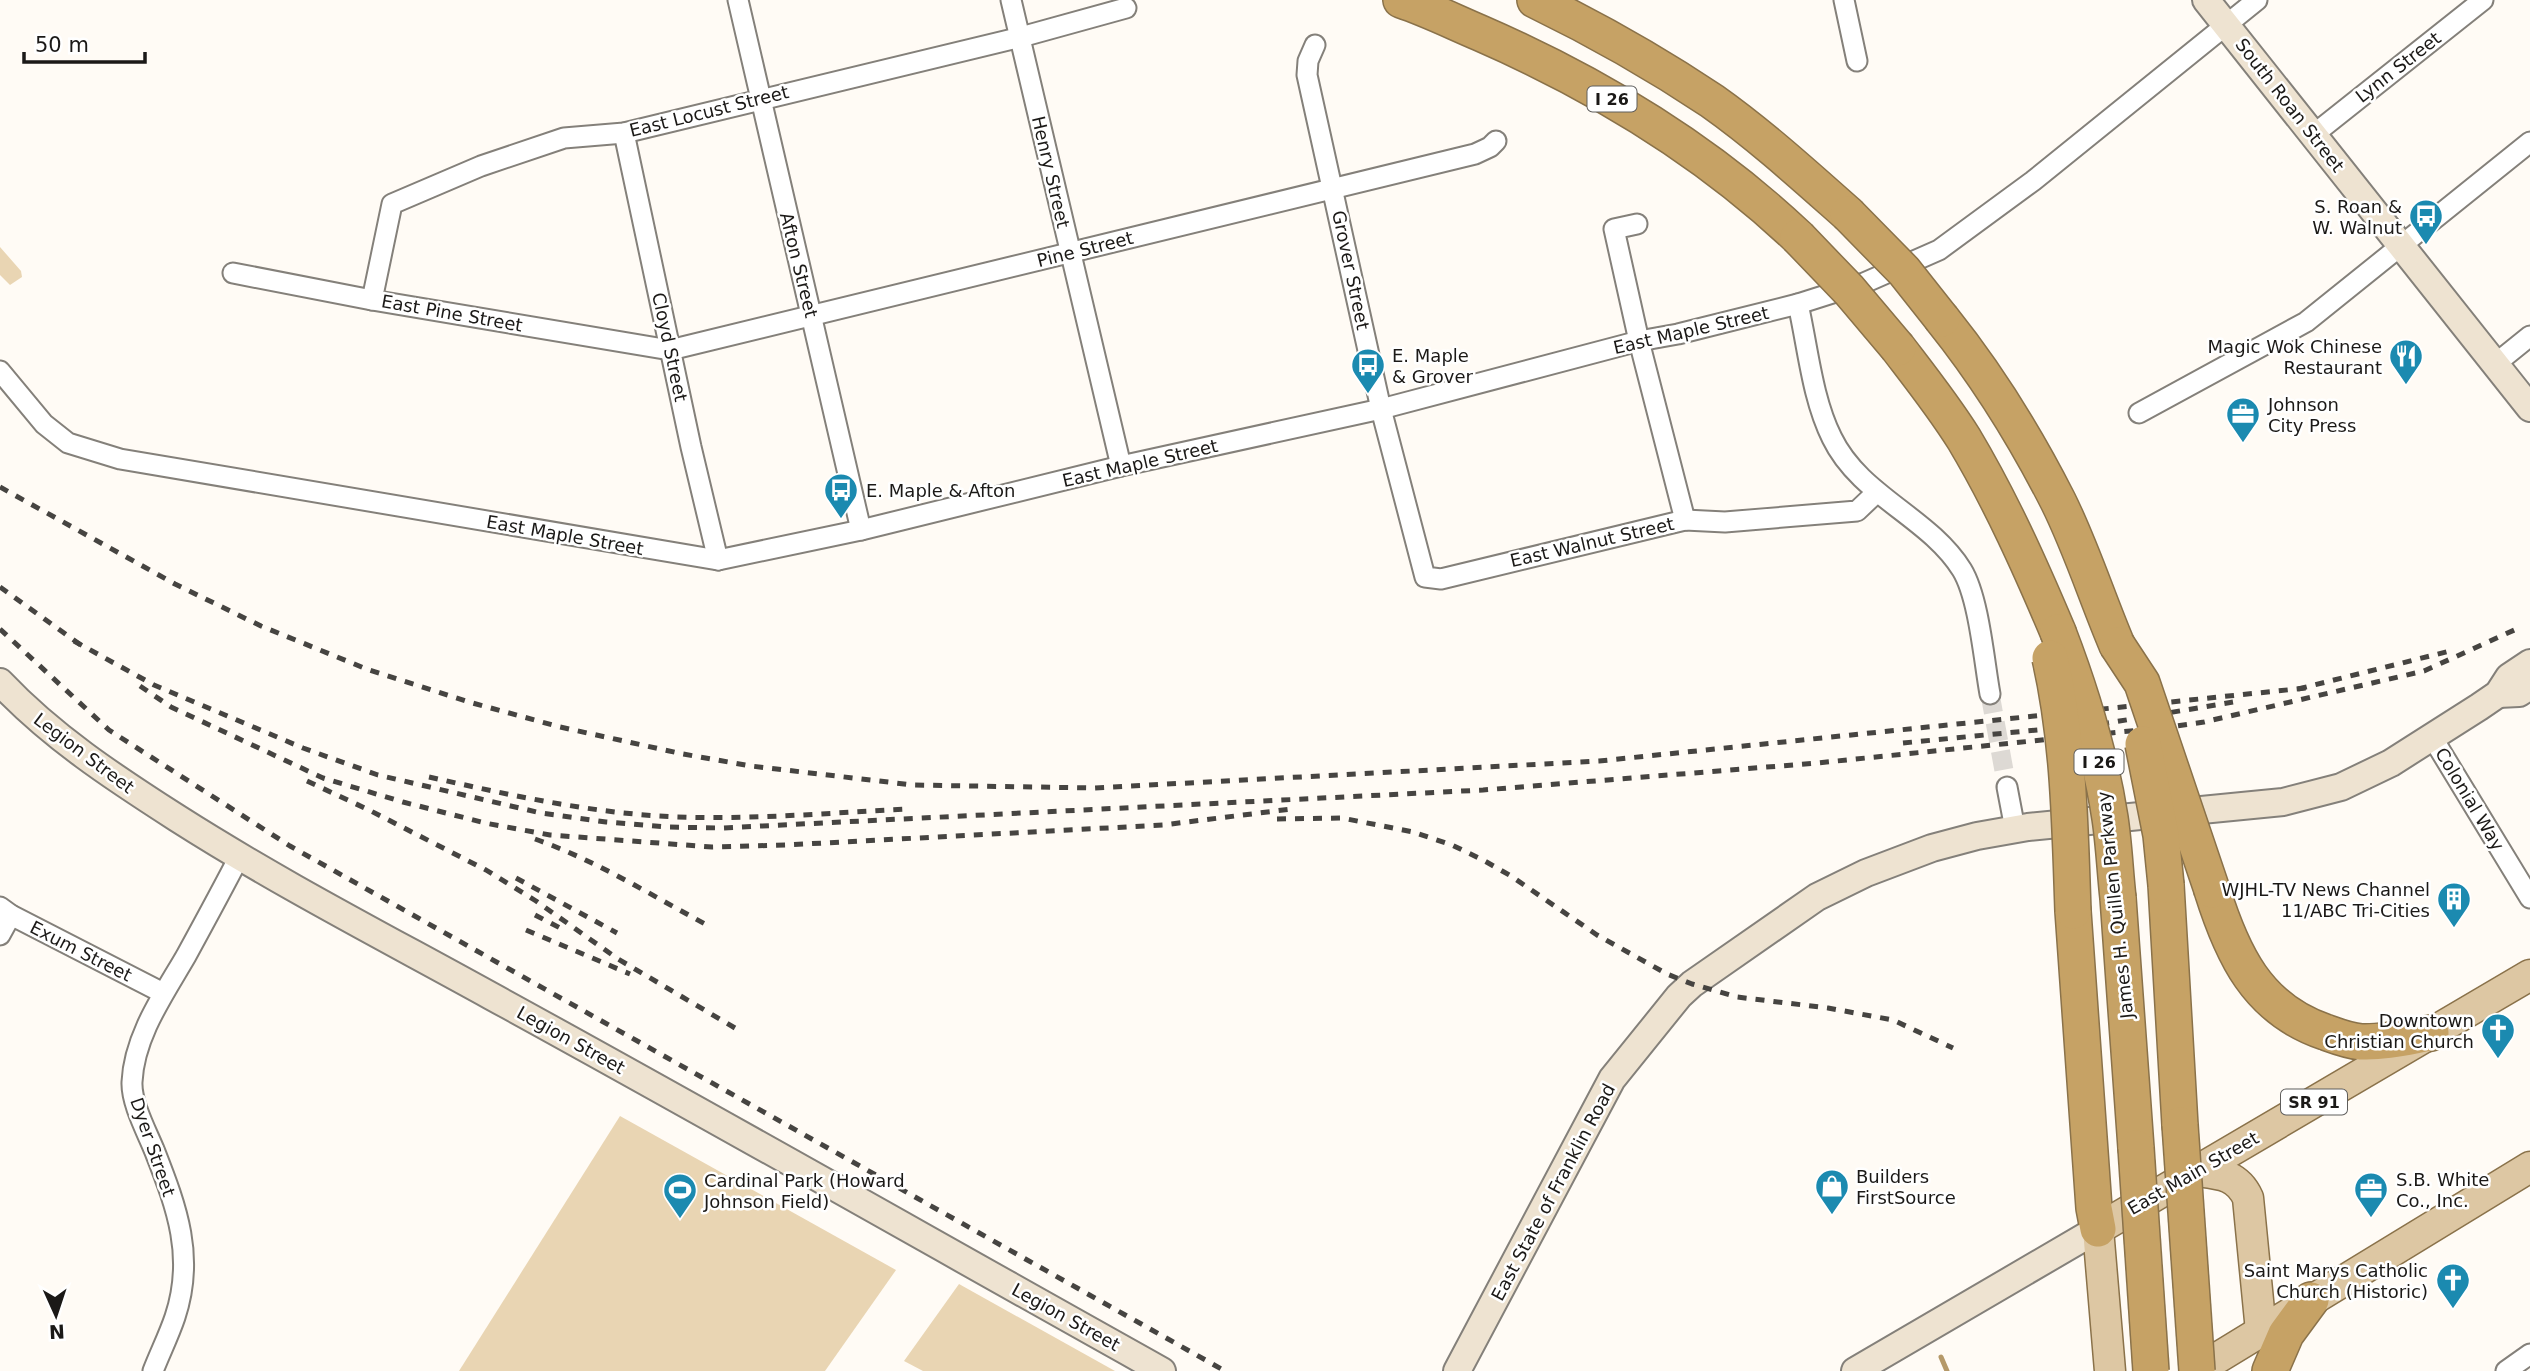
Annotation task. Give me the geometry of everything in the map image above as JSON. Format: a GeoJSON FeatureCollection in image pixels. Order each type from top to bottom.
{"type":"FeatureCollection","features":[{"type":"Feature","properties":{"kind":"highway","name":"I 26"},"geometry":{"type":"LineString","coordinates":[[1401,0],[1536,58],[1626,106],[1732,180],[1798,237],[1849,290],[1898,348],[1969,448],[2032,571],[2052,638]]}},
{"type":"Feature","properties":{"kind":"highway","name":"I 26"},"geometry":{"type":"LineString","coordinates":[[1535,0],[1646,58],[1714,103],[1777,152],[1848,214],[1904,271],[1968,352],[2003,402],[2058,502],[2112,632],[2147,757],[2166,885],[2197,1371]]}},
{"type":"Feature","properties":{"kind":"highway"},"geometry":{"type":"LineString","coordinates":[[2112,632],[2142,683],[2235,953],[2262,993],[2282,1010],[2320,1030],[2359,1042],[2431,1033]]}},
{"type":"Feature","properties":{"kind":"highway"},"geometry":{"type":"LineString","coordinates":[[2052,638],[2063,742],[2091,1168],[2098,1229]]}},
{"type":"Feature","properties":{"kind":"highway","name":"James H. Quillen Parkway"},"geometry":{"type":"LineString","coordinates":[[2052,638],[2079,686],[2096,749],[2110,818],[2151,1371]]}},
{"type":"Feature","properties":{"kind":"highway"},"geometry":{"type":"LineString","coordinates":[[2268,1371],[2286,1334],[2311,1300]]}},
{"type":"Feature","properties":{"kind":"highway"},"geometry":{"type":"LineString","coordinates":[[2261,1331],[2268,1371]]}},
{"type":"Feature","properties":{"kind":"main road","name":"South Roan Street"},"geometry":{"type":"LineString","coordinates":[[2206,0],[2530,408]]}},
{"type":"Feature","properties":{"kind":"main road"},"geometry":{"type":"LineString","coordinates":[[2498,694],[2509,677],[2530,663]]}},
{"type":"Feature","properties":{"kind":"main road","name":"Legion Street"},"geometry":{"type":"LineString","coordinates":[[0,682],[69,746],[117,780],[239,857],[1162,1371]]}},
{"type":"Feature","properties":{"kind":"main road"},"geometry":{"type":"LineString","coordinates":[[2498,694],[2519,693],[2530,686]]}},
{"type":"Feature","properties":{"kind":"main road","name":"East State of Franklin Road"},"geometry":{"type":"LineString","coordinates":[[1457,1371],[1612,1079],[1679,996],[1692,984],[1817,897],[1932,848],[2015,829],[2302,799],[2341,787],[2370,774],[2498,694]]}},
{"type":"Feature","properties":{"kind":"main road","name":"East Main Street"},"geometry":{"type":"LineString","coordinates":[[1855,1371],[2530,975]]}},
{"type":"Feature","properties":{"kind":"main road"},"geometry":{"type":"LineString","coordinates":[[2197,1371],[2530,1167]]}},
{"type":"Feature","properties":{"kind":"main road"},"geometry":{"type":"LineString","coordinates":[[2195,1171],[2231,1177],[2239,1182],[2248,1198],[2261,1331]]}},
{"type":"Feature","properties":{"kind":"main road"},"geometry":{"type":"LineString","coordinates":[[2098,1229],[2110,1371]]}},
{"type":"Feature","properties":{"kind":"street","name":"Afton Street"},"geometry":{"type":"LineString","coordinates":[[738,0],[861,530]]}},
{"type":"Feature","properties":{"kind":"street","name":"Henry Street"},"geometry":{"type":"LineString","coordinates":[[1011,0],[1121,466]]}},
{"type":"Feature","properties":{"kind":"street"},"geometry":{"type":"LineString","coordinates":[[1843,0],[1857,61]]}},
{"type":"Feature","properties":{"kind":"street","name":"East Maple Street"},"geometry":{"type":"LineString","coordinates":[[0,371],[44,424],[68,443],[120,460],[718,560],[861,530],[1121,466],[1381,409],[1639,341],[1798,304],[1864,283],[1939,250],[2033,181],[2257,0]]}},
{"type":"Feature","properties":{"kind":"street","name":"Lynn Street"},"geometry":{"type":"LineString","coordinates":[[2313,135],[2483,0]]}},
{"type":"Feature","properties":{"kind":"street","name":"East Locust Street"},"geometry":{"type":"LineString","coordinates":[[372,300],[392,204],[481,166],[564,138],[624,133],[1021,37],[1126,8]]}},
{"type":"Feature","properties":{"kind":"street","name":"Grover Street"},"geometry":{"type":"LineString","coordinates":[[1315,45],[1308,61],[1307,75],[1381,409],[1425,577]]}},
{"type":"Feature","properties":{"kind":"street","name":"Cloyd Street"},"geometry":{"type":"LineString","coordinates":[[624,133],[718,560]]}},
{"type":"Feature","properties":{"kind":"street","name":"Pine Street"},"geometry":{"type":"LineString","coordinates":[[670,350],[1475,154],[1490,148],[1496,141]]}},
{"type":"Feature","properties":{"kind":"street"},"geometry":{"type":"LineString","coordinates":[[2139,413],[2306,322],[2530,142]]}},
{"type":"Feature","properties":{"kind":"street"},"geometry":{"type":"LineString","coordinates":[[1637,224],[1614,229],[1639,341],[1685,520]]}},
{"type":"Feature","properties":{"kind":"street","name":"East Pine Street"},"geometry":{"type":"LineString","coordinates":[[233,273],[372,300],[670,350]]}},
{"type":"Feature","properties":{"kind":"street"},"geometry":{"type":"LineString","coordinates":[[1798,304],[1818,398],[1832,439],[1861,479],[1934,538],[1962,571],[1976,609],[1990,694]]}},
{"type":"Feature","properties":{"kind":"street"},"geometry":{"type":"LineString","coordinates":[[2494,365],[2530,336]]}},
{"type":"Feature","properties":{"kind":"street","name":"East Walnut Street"},"geometry":{"type":"LineString","coordinates":[[1425,577],[1441,579],[1685,520],[1726,522],[1857,511],[1877,492]]}},
{"type":"Feature","properties":{"kind":"street","name":"Colonial Way"},"geometry":{"type":"LineString","coordinates":[[2432,737],[2530,898]]}},
{"type":"Feature","properties":{"kind":"street"},"geometry":{"type":"LineString","coordinates":[[2007,787],[2015,829]]}},
{"type":"Feature","properties":{"kind":"street","name":"Dyer Street"},"geometry":{"type":"LineString","coordinates":[[153,1371],[175,1316],[183,1284],[185,1253],[180,1224],[140,1117],[132,1084],[138,1050],[163,993],[239,857]]}},
{"type":"Feature","properties":{"kind":"street"},"geometry":{"type":"LineString","coordinates":[[0,935],[6,911]]}},
{"type":"Feature","properties":{"kind":"street","name":"Exum Street"},"geometry":{"type":"LineString","coordinates":[[6,911],[163,993]]}},
{"type":"Feature","properties":{"kind":"street"},"geometry":{"type":"LineString","coordinates":[[2506,1371],[2530,1354]]}},
{"type":"Feature","properties":{"kind":"shaded area"},"geometry":{"type":"Polygon","coordinates":[[[0,247],[21,271],[22,277],[10,285],[0,275],[0,247]]]}},
{"type":"Feature","properties":{"kind":"shaded area","name":"Cardinal Park (Howard Johnson Field)"},"geometry":{"type":"Polygon","coordinates":[[[620,1116],[896,1270],[825,1371],[459,1371],[620,1116]]]}},
{"type":"Feature","properties":{"kind":"shaded area"},"geometry":{"type":"Polygon","coordinates":[[[959,1284],[1115,1371],[923,1371],[904,1361],[959,1284]]]}},
{"type":"Feature","properties":{"kind":"waterway"},"geometry":{"type":"LineString","coordinates":[[1941,1357],[1947,1371]]}},
{"type":"Feature","properties":{"kind":"tunnel"},"geometry":{"type":"LineString","coordinates":[[1990,694],[2007,787]]}},
{"type":"Feature","properties":{"kind":"railway"},"geometry":{"type":"LineString","coordinates":[[0,487],[175,584],[261,626],[369,670],[560,727],[683,754],[751,766],[913,785],[1094,788],[1599,761],[2306,688]]}},
{"type":"Feature","properties":{"kind":"railway"},"geometry":{"type":"LineString","coordinates":[[0,587],[82,646]]}},
{"type":"Feature","properties":{"kind":"railway"},"geometry":{"type":"LineString","coordinates":[[74,641],[154,685],[303,748],[378,775],[541,813],[666,827],[722,828],[1483,790],[1817,763],[2169,727],[2204,722],[2424,671],[2521,627]]}},
{"type":"Feature","properties":{"kind":"railway"},"geometry":{"type":"LineString","coordinates":[[0,629],[109,730],[290,846],[1225,1371]]}},
{"type":"Feature","properties":{"kind":"railway"},"geometry":{"type":"LineString","coordinates":[[2298,689],[2454,650]]}},
{"type":"Feature","properties":{"kind":"railway"},"geometry":{"type":"LineString","coordinates":[[140,686],[171,707],[323,778],[485,823],[550,835],[712,847],[786,845],[1163,825],[1291,809]]}},
{"type":"Feature","properties":{"kind":"railway"},"geometry":{"type":"LineString","coordinates":[[1903,743],[2108,723],[2233,702]]}},
{"type":"Feature","properties":{"kind":"railway"},"geometry":{"type":"LineString","coordinates":[[429,777],[572,806],[659,816],[752,817],[908,809]]}},
{"type":"Feature","properties":{"kind":"railway"},"geometry":{"type":"LineString","coordinates":[[307,781],[486,870],[536,901],[618,959],[740,1031]]}},
{"type":"Feature","properties":{"kind":"railway"},"geometry":{"type":"LineString","coordinates":[[1277,819],[1342,818],[1413,832],[1452,845],[1511,876],[1597,935],[1667,974],[1737,997],[1828,1008],[1893,1020],[1953,1048]]}},
{"type":"Feature","properties":{"kind":"railway"},"geometry":{"type":"LineString","coordinates":[[535,839],[601,868],[707,925]]}},
{"type":"Feature","properties":{"kind":"railway"},"geometry":{"type":"LineString","coordinates":[[516,878],[617,933]]}},
{"type":"Feature","properties":{"kind":"railway"},"geometry":{"type":"LineString","coordinates":[[535,915],[566,931]]}},
{"type":"Feature","properties":{"kind":"railway"},"geometry":{"type":"LineString","coordinates":[[526,930],[630,974]]}},
{"type":"Feature","properties":{"kind":"place","name":"S. Roan & W. Walnut"},"geometry":{"type":"Point","coordinates":[2426,246]}},
{"type":"Feature","properties":{"kind":"place","name":"Magic Wok Chinese Restaurant"},"geometry":{"type":"Point","coordinates":[2406,386]}},
{"type":"Feature","properties":{"kind":"place","name":"E. Maple & Grover"},"geometry":{"type":"Point","coordinates":[1368,395]}},
{"type":"Feature","properties":{"kind":"place","name":"Johnson City Press"},"geometry":{"type":"Point","coordinates":[2243,444]}},
{"type":"Feature","properties":{"kind":"place","name":"E. Maple & Afton"},"geometry":{"type":"Point","coordinates":[841,520]}},
{"type":"Feature","properties":{"kind":"place","name":"WJHL-TV News Channel 11/ABC Tri-Cities"},"geometry":{"type":"Point","coordinates":[2454,929]}},
{"type":"Feature","properties":{"kind":"place","name":"Downtown Christian Church"},"geometry":{"type":"Point","coordinates":[2498,1060]}},
{"type":"Feature","properties":{"kind":"place","name":"Builders FirstSource"},"geometry":{"type":"Point","coordinates":[1832,1216]}},
{"type":"Feature","properties":{"kind":"place","name":"S.B. White Co., Inc."},"geometry":{"type":"Point","coordinates":[2371,1219]}},
{"type":"Feature","properties":{"kind":"place","name":"Cardinal Park (Howard Johnson Field)"},"geometry":{"type":"Point","coordinates":[680,1220]}},
{"type":"Feature","properties":{"kind":"place","name":"Saint Marys Catholic Church (Historic)"},"geometry":{"type":"Point","coordinates":[2453,1310]}}]}
